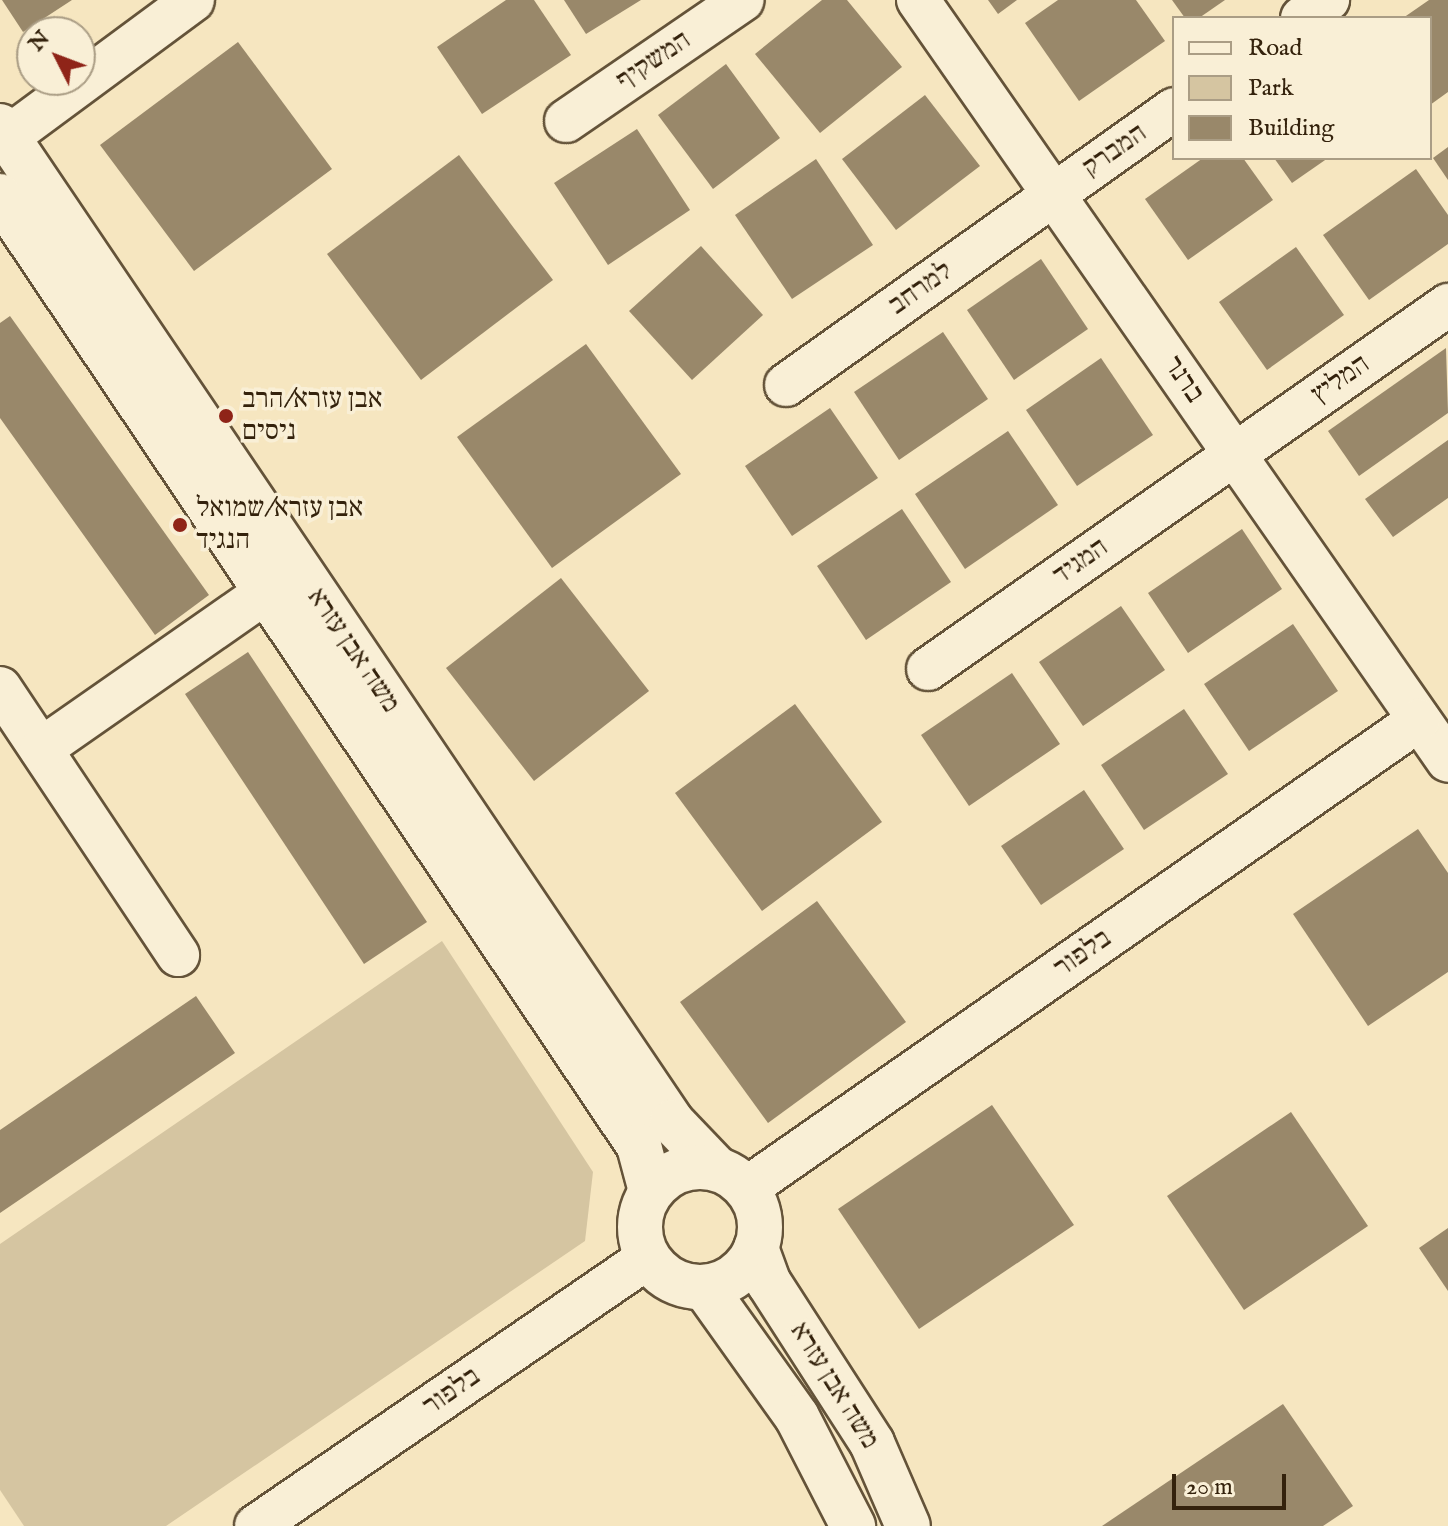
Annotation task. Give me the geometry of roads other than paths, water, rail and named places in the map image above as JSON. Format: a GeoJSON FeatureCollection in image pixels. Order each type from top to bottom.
{"type":"FeatureCollection","features":[{"type":"Feature","properties":{"kind":"street"},"geometry":{"type":"LineString","coordinates":[[3,136],[193,0]]}},
{"type":"Feature","properties":{"kind":"street","name":"המשקיף"},"geometry":{"type":"LineString","coordinates":[[566,121],[743,0]]}},
{"type":"Feature","properties":{"kind":"street","name":"ברנר"},"geometry":{"type":"LineString","coordinates":[[918,0],[1056,193],[1448,761]]}},
{"type":"Feature","properties":{"kind":"street"},"geometry":{"type":"LineString","coordinates":[[1305,16],[1328,0]]}},
{"type":"Feature","properties":{"kind":"street","name":"המברק"},"geometry":{"type":"LineString","coordinates":[[1056,193],[1172,110]]}},
{"type":"Feature","properties":{"kind":"street","name":"משה אבן עזרא"},"geometry":{"type":"LineString","coordinates":[[3,136],[281,582],[639,1146],[651,1191]]}},
{"type":"Feature","properties":{"kind":"street","name":"למרחב"},"geometry":{"type":"LineString","coordinates":[[786,385],[1056,193]]}},
{"type":"Feature","properties":{"kind":"street","name":"משה אבן עזרא"},"geometry":{"type":"LineString","coordinates":[[0,196],[672,1122],[732,1178],[760,1217],[756,1248],[769,1283],[872,1443],[908,1526]]}},
{"type":"Feature","properties":{"kind":"street","name":"המליץ"},"geometry":{"type":"LineString","coordinates":[[1234,455],[1448,305]]}},
{"type":"Feature","properties":{"kind":"street","name":"המגיד"},"geometry":{"type":"LineString","coordinates":[[928,669],[1234,455]]}},
{"type":"Feature","properties":{"kind":"street"},"geometry":{"type":"LineString","coordinates":[[41,749],[281,582]]}},
{"type":"Feature","properties":{"kind":"street"},"geometry":{"type":"LineString","coordinates":[[0,688],[178,955]]}},
{"type":"Feature","properties":{"kind":"street","name":"בלפור"},"geometry":{"type":"LineString","coordinates":[[732,1178],[1419,720]]}},
{"type":"Feature","properties":{"kind":"street"},"geometry":{"type":"LineString","coordinates":[[732,1178],[680,1170],[651,1191],[639,1224],[647,1258],[672,1281],[705,1288],[736,1275],[756,1248]]}},
{"type":"Feature","properties":{"kind":"street","name":"בלפור"},"geometry":{"type":"LineString","coordinates":[[256,1526],[647,1258]]}},
{"type":"Feature","properties":{"kind":"street","name":"משה אבן עזרא"},"geometry":{"type":"LineString","coordinates":[[705,1288],[797,1417],[853,1526]]}},
{"type":"Feature","properties":{"kind":"place","name":"אבן עזרא/הרב ניסים"},"geometry":{"type":"Point","coordinates":[226,416]}},
{"type":"Feature","properties":{"kind":"place","name":"אבן עזרא/שמואל הנגיד"},"geometry":{"type":"Point","coordinates":[180,525]}}]}
